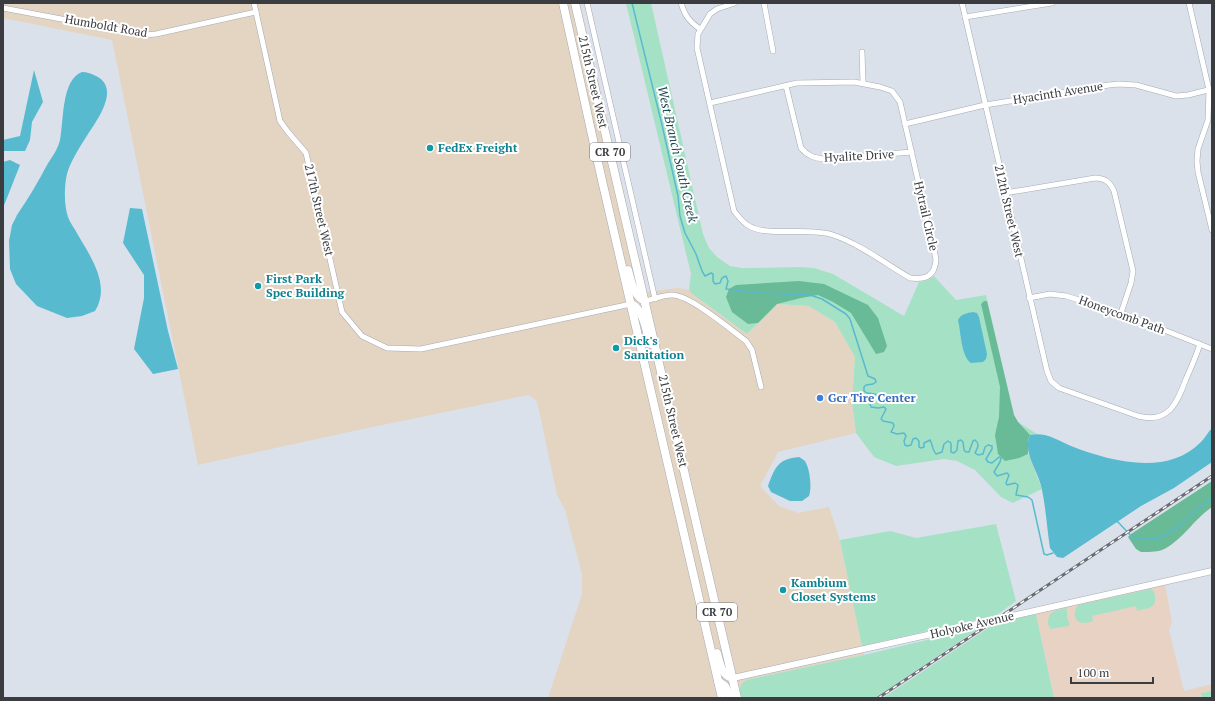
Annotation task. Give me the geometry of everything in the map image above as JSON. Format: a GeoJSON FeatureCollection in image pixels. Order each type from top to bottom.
{"type":"FeatureCollection","features":[{"type":"Feature","properties":{"kind":"main road","name":"215th Street West"},"geometry":{"type":"LineString","coordinates":[[563,3],[722,698]]}},
{"type":"Feature","properties":{"kind":"main road","name":"215th Street West"},"geometry":{"type":"LineString","coordinates":[[575,3],[737,698]]}},
{"type":"Feature","properties":{"kind":"main road"},"geometry":{"type":"LineString","coordinates":[[614,231],[623,251],[636,293],[645,301]]}},
{"type":"Feature","properties":{"kind":"main road"},"geometry":{"type":"LineString","coordinates":[[631,304],[637,307],[642,315],[651,349],[661,372]]}},
{"type":"Feature","properties":{"kind":"main road"},"geometry":{"type":"LineString","coordinates":[[701,605],[709,623],[724,674],[733,678]]}},
{"type":"Feature","properties":{"kind":"main road"},"geometry":{"type":"LineString","coordinates":[[718,681],[726,686],[730,698]]}},
{"type":"Feature","properties":{"kind":"street","name":"217th Street West"},"geometry":{"type":"LineString","coordinates":[[254,3],[280,121],[306,153],[342,312],[362,336],[387,348],[421,349],[631,304]]}},
{"type":"Feature","properties":{"kind":"street","name":"215th Street West"},"geometry":{"type":"LineString","coordinates":[[587,3],[655,299]]}},
{"type":"Feature","properties":{"kind":"street"},"geometry":{"type":"LineString","coordinates":[[681,3],[684,13],[690,21],[700,28]]}},
{"type":"Feature","properties":{"kind":"street","name":"Hytrail Circle"},"geometry":{"type":"LineString","coordinates":[[710,103],[804,83],[854,82],[892,91],[900,102],[936,259],[936,268],[929,276],[920,280],[910,278],[852,243],[833,235],[818,231],[764,231],[750,227],[741,220],[734,211],[697,48],[700,28],[710,14],[717,9],[735,3]]}},
{"type":"Feature","properties":{"kind":"street"},"geometry":{"type":"LineString","coordinates":[[764,3],[773,51]]}},
{"type":"Feature","properties":{"kind":"street","name":"212th Street West"},"geometry":{"type":"LineString","coordinates":[[962,3],[1049,378],[1059,388],[1144,418],[1157,417],[1168,412],[1176,403],[1200,344]]}},
{"type":"Feature","properties":{"kind":"street"},"geometry":{"type":"LineString","coordinates":[[965,17],[1052,3]]}},
{"type":"Feature","properties":{"kind":"street"},"geometry":{"type":"LineString","coordinates":[[1188,3],[1210,90],[1209,113],[1205,131],[1198,149],[1197,161],[1198,172],[1212,230]]}},
{"type":"Feature","properties":{"kind":"street","name":"Humboldt Road"},"geometry":{"type":"LineString","coordinates":[[3,8],[146,35],[256,12]]}},
{"type":"Feature","properties":{"kind":"street"},"geometry":{"type":"LineString","coordinates":[[862,52],[863,83]]}},
{"type":"Feature","properties":{"kind":"street","name":"Hyacinth Avenue"},"geometry":{"type":"LineString","coordinates":[[905,124],[985,105],[1118,84],[1136,85],[1176,96],[1210,90]]}},
{"type":"Feature","properties":{"kind":"street","name":"Hyalite Drive"},"geometry":{"type":"LineString","coordinates":[[786,86],[801,148],[806,154],[814,158],[824,159],[912,152]]}},
{"type":"Feature","properties":{"kind":"street"},"geometry":{"type":"LineString","coordinates":[[1005,193],[1095,178],[1100,178],[1108,182],[1114,191],[1133,271],[1132,283],[1121,313]]}},
{"type":"Feature","properties":{"kind":"street","name":"Honeycomb Path"},"geometry":{"type":"LineString","coordinates":[[1030,298],[1050,294],[1061,294],[1121,313],[1212,349]]}},
{"type":"Feature","properties":{"kind":"street"},"geometry":{"type":"LineString","coordinates":[[645,301],[671,295],[681,296],[691,301],[746,341],[752,350],[761,387]]}},
{"type":"Feature","properties":{"kind":"street","name":"Holyoke Avenue"},"geometry":{"type":"LineString","coordinates":[[733,678],[927,636],[1212,571]]}},
{"type":"Feature","properties":{"kind":"shaded area"},"geometry":{"type":"Polygon","coordinates":[[[3,3],[580,3],[647,292],[678,288],[689,290],[747,334],[777,304],[809,306],[835,322],[855,357],[852,401],[856,433],[778,452],[760,486],[779,506],[798,513],[829,507],[840,540],[864,655],[746,680],[739,689],[741,698],[548,698],[582,594],[582,574],[565,510],[557,495],[537,401],[528,395],[198,465],[112,40],[3,18],[3,3]]]}},
{"type":"Feature","properties":{"kind":"shaded area"},"geometry":{"type":"Polygon","coordinates":[[[1165,585],[1172,622],[1169,630],[1184,691],[1212,684],[1212,698],[1054,698],[1036,614],[1165,585]]]}},
{"type":"Feature","properties":{"kind":"green space"},"geometry":{"type":"Polygon","coordinates":[[[626,3],[651,3],[703,234],[709,248],[717,257],[730,266],[742,268],[814,268],[833,274],[904,316],[919,282],[928,280],[934,276],[956,300],[986,295],[1014,415],[1018,422],[1037,434],[1030,435],[1028,453],[1042,489],[1013,503],[1001,497],[975,470],[957,461],[944,459],[896,466],[874,457],[856,433],[852,401],[855,357],[835,322],[809,306],[777,304],[747,334],[691,293],[689,290],[691,274],[626,3]]]}},
{"type":"Feature","properties":{"kind":"green space"},"geometry":{"type":"Polygon","coordinates":[[[799,281],[824,284],[868,305],[878,318],[887,346],[884,352],[876,354],[851,313],[818,295],[777,304],[758,323],[748,324],[732,312],[726,297],[729,289],[736,285],[799,281]]]}},
{"type":"Feature","properties":{"kind":"green space"},"geometry":{"type":"Polygon","coordinates":[[[984,301],[987,301],[1014,415],[1018,422],[1030,435],[1028,440],[1028,454],[1019,458],[1005,461],[998,454],[995,435],[999,417],[1000,387],[981,304],[984,301]]]}},
{"type":"Feature","properties":{"kind":"green space"},"geometry":{"type":"Polygon","coordinates":[[[1212,481],[1212,507],[1175,542],[1162,550],[1152,552],[1141,552],[1136,549],[1128,537],[1131,534],[1212,481]]]}},
{"type":"Feature","properties":{"kind":"green space"},"geometry":{"type":"Polygon","coordinates":[[[996,524],[1016,601],[997,615],[862,646],[840,540],[890,531],[916,538],[996,524]]]}},
{"type":"Feature","properties":{"kind":"green space"},"geometry":{"type":"Polygon","coordinates":[[[1151,589],[1154,591],[1155,601],[1150,608],[1137,611],[1136,606],[1092,616],[1093,621],[1085,623],[1077,621],[1075,616],[1076,607],[1078,605],[1151,589]]]}},
{"type":"Feature","properties":{"kind":"green space"},"geometry":{"type":"Polygon","coordinates":[[[1066,608],[1067,618],[1070,624],[1068,626],[1051,629],[1048,625],[1050,614],[1066,608]]]}},
{"type":"Feature","properties":{"kind":"green space"},"geometry":{"type":"Polygon","coordinates":[[[1036,614],[1054,698],[883,698],[994,624],[1036,614]]]}},
{"type":"Feature","properties":{"kind":"green space"},"geometry":{"type":"Polygon","coordinates":[[[981,627],[875,698],[741,698],[740,688],[746,680],[864,655],[981,627]]]}},
{"type":"Feature","properties":{"kind":"green space"},"geometry":{"type":"Polygon","coordinates":[[[1212,691],[1212,698],[1202,698],[1201,693],[1212,691]]]}},
{"type":"Feature","properties":{"kind":"water"},"geometry":{"type":"Polygon","coordinates":[[[34,70],[43,102],[32,122],[30,140],[25,151],[3,151],[3,140],[20,136],[34,70]]]}},
{"type":"Feature","properties":{"kind":"water"},"geometry":{"type":"Polygon","coordinates":[[[82,72],[96,76],[103,81],[107,88],[107,96],[97,121],[68,169],[65,185],[65,202],[69,219],[97,272],[101,292],[95,311],[82,316],[67,318],[37,306],[16,284],[10,269],[9,241],[12,225],[17,215],[58,147],[67,92],[70,83],[75,76],[82,72]]]}},
{"type":"Feature","properties":{"kind":"water"},"geometry":{"type":"Polygon","coordinates":[[[10,160],[20,165],[3,208],[3,162],[10,160]]]}},
{"type":"Feature","properties":{"kind":"water"},"geometry":{"type":"Polygon","coordinates":[[[130,208],[142,209],[168,331],[178,369],[153,374],[134,349],[144,298],[144,275],[123,243],[130,208]]]}},
{"type":"Feature","properties":{"kind":"water"},"geometry":{"type":"Polygon","coordinates":[[[973,312],[977,313],[979,317],[987,354],[986,359],[983,362],[971,363],[965,355],[963,349],[958,320],[962,315],[973,312]]]}},
{"type":"Feature","properties":{"kind":"water"},"geometry":{"type":"Polygon","coordinates":[[[1212,428],[1212,462],[1174,488],[1141,506],[1063,558],[1057,557],[1050,548],[1042,490],[1029,456],[1028,442],[1030,435],[1036,434],[1046,436],[1086,452],[1120,461],[1155,463],[1172,460],[1187,453],[1201,442],[1212,428]]]}},
{"type":"Feature","properties":{"kind":"water"},"geometry":{"type":"Polygon","coordinates":[[[799,457],[805,461],[809,470],[810,493],[809,496],[802,501],[790,501],[771,492],[768,486],[778,465],[786,460],[799,457]]]}},
{"type":"Feature","properties":{"kind":"waterway","name":"West Branch South Creek"},"geometry":{"type":"LineString","coordinates":[[632,3],[662,125],[678,196],[680,216],[685,233],[705,276],[711,273],[713,274],[713,281],[715,284],[720,283],[722,278],[726,276],[728,281],[726,289],[758,293],[810,295],[822,299],[846,314],[850,319],[868,376],[875,379],[876,382],[866,385],[864,387],[864,391],[877,396],[877,399],[870,404],[871,407],[884,407],[886,409],[881,419],[883,421],[893,423],[894,426],[891,432],[897,434],[904,433],[906,436],[904,441],[905,445],[907,446],[911,445],[913,439],[916,438],[919,441],[919,447],[921,448],[924,447],[924,443],[930,440],[936,454],[942,452],[944,444],[948,441],[951,443],[951,452],[954,453],[957,450],[958,441],[961,440],[966,452],[969,452],[973,441],[975,440],[978,443],[975,453],[978,455],[983,454],[985,447],[988,445],[992,446],[992,449],[986,459],[988,462],[992,463],[999,457],[1001,458],[994,472],[997,476],[1007,473],[1009,475],[1006,483],[1007,485],[1015,483],[1018,485],[1016,495],[1028,497],[1032,500],[1044,554],[1047,555],[1053,553]]}},
{"type":"Feature","properties":{"kind":"waterway","name":"West Branch South Creek"},"geometry":{"type":"LineString","coordinates":[[1117,522],[1134,539],[1158,539],[1178,527],[1207,501],[1212,499]]}},
{"type":"Feature","properties":{"kind":"railway"},"geometry":{"type":"LineString","coordinates":[[878,698],[1212,476]]}},
{"type":"Feature","properties":{"kind":"place","name":"FedEx Freight"},"geometry":{"type":"Point","coordinates":[430,148]}},
{"type":"Feature","properties":{"kind":"place","name":"First Park Spec Building"},"geometry":{"type":"Point","coordinates":[258,286]}},
{"type":"Feature","properties":{"kind":"place","name":"Dick's Sanitation"},"geometry":{"type":"Point","coordinates":[616,348]}},
{"type":"Feature","properties":{"kind":"place","name":"Gcr Tire Center"},"geometry":{"type":"Point","coordinates":[820,398]}},
{"type":"Feature","properties":{"kind":"place","name":"Kambium Closet Systems"},"geometry":{"type":"Point","coordinates":[783,590]}}]}
